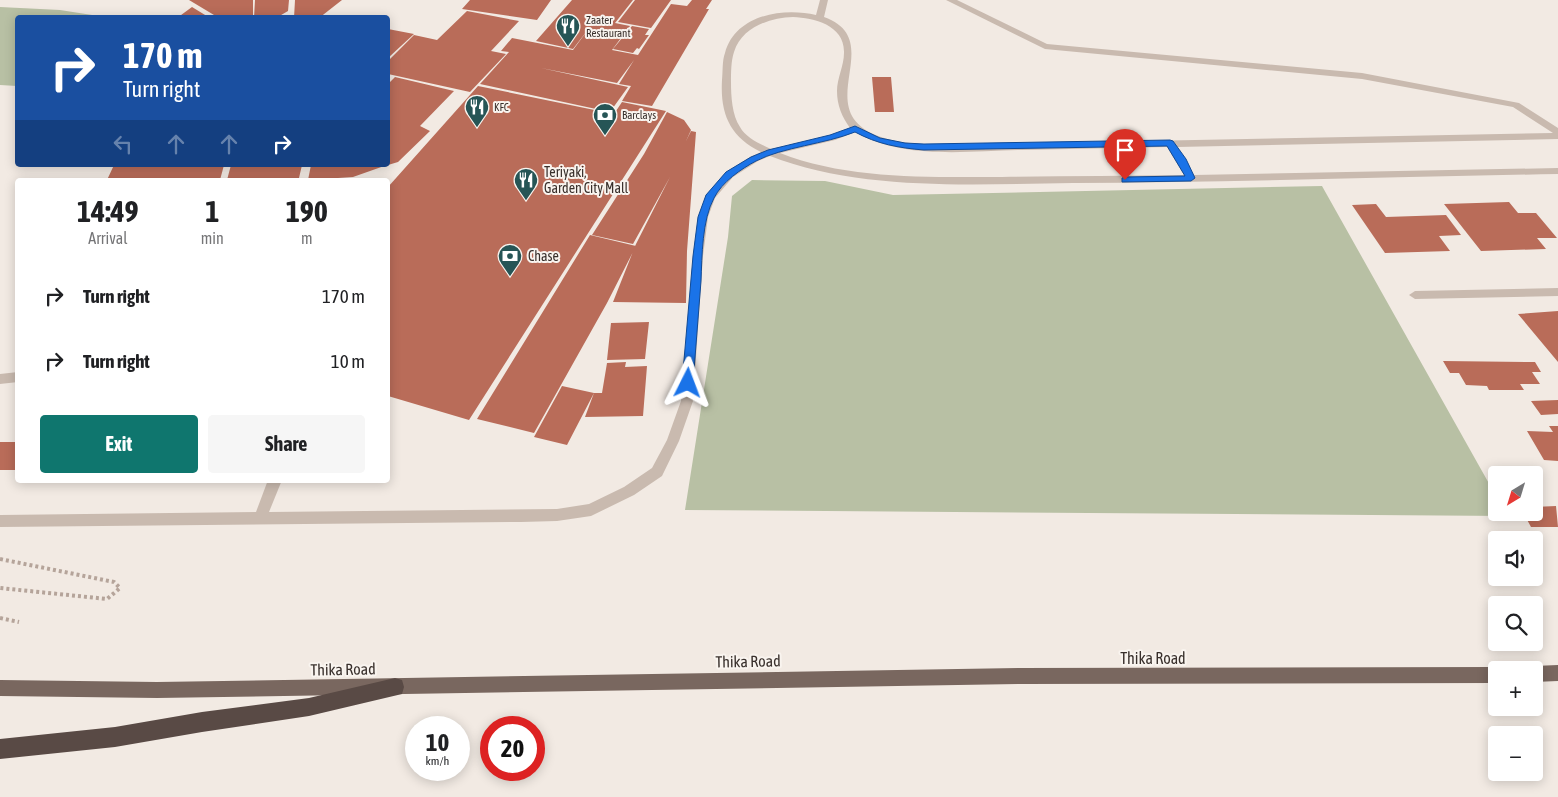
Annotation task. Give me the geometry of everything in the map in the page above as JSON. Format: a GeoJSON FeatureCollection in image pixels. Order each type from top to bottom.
{"type":"FeatureCollection","features":[{"type":"Feature","properties":{"kind":"highway"},"geometry":{"type":"LineString","coordinates":[[0,748],[115,737],[202,722],[309,707],[395,687]]}},
{"type":"Feature","properties":{"kind":"main road"},"geometry":{"type":"LineString","coordinates":[[1543,674],[1558,673]]}},
{"type":"Feature","properties":{"kind":"main road","name":"Thika Road"},"geometry":{"type":"LineString","coordinates":[[0,688],[157,690],[961,677],[1488,674]]}},
{"type":"Feature","properties":{"kind":"street"},"geometry":{"type":"LineString","coordinates":[[819,18],[824,0]]}},
{"type":"Feature","properties":{"kind":"street"},"geometry":{"type":"LineString","coordinates":[[950,0],[1045,46],[1362,76],[1516,105],[1558,134]]}},
{"type":"Feature","properties":{"kind":"street"},"geometry":{"type":"LineString","coordinates":[[1558,134],[989,147],[914,146],[877,140],[855,129],[845,115],[842,83],[849,58],[849,46],[838,28],[819,18],[789,13],[772,16],[752,24],[738,36],[729,51],[725,97],[734,127],[742,136],[771,152],[810,166],[880,178],[1145,180],[1390,173],[1558,171]]}},
{"type":"Feature","properties":{"kind":"street"},"geometry":{"type":"LineString","coordinates":[[0,521],[557,515],[591,510],[629,491],[657,472],[673,441],[687,400],[698,256],[703,217],[710,197],[729,174],[739,167],[771,152],[832,138],[855,129]]}},
{"type":"Feature","properties":{"kind":"street"},"geometry":{"type":"LineString","coordinates":[[1170,143],[1191,178]]}},
{"type":"Feature","properties":{"kind":"street"},"geometry":{"type":"LineString","coordinates":[[1415,295],[1558,292]]}},
{"type":"Feature","properties":{"kind":"street"},"geometry":{"type":"LineString","coordinates":[[0,379],[15,377]]}},
{"type":"Feature","properties":{"kind":"street"},"geometry":{"type":"LineString","coordinates":[[260,519],[274,483]]}},
{"type":"Feature","properties":{"kind":"path"},"geometry":{"type":"LineString","coordinates":[[0,559],[114,582],[120,588],[107,598],[0,588]]}},
{"type":"Feature","properties":{"kind":"path"},"geometry":{"type":"LineString","coordinates":[[0,618],[19,622]]}},
{"type":"Feature","properties":{"kind":"green space"},"geometry":{"type":"Polygon","coordinates":[[[0,7],[60,10],[92,15],[15,15],[15,86],[0,85],[0,7]]]}},
{"type":"Feature","properties":{"kind":"green space"},"geometry":{"type":"Polygon","coordinates":[[[752,180],[825,181],[893,195],[1322,186],[1488,482],[1488,516],[685,510],[728,237],[732,196],[752,180]]]}},
{"type":"Feature","properties":{"kind":"building"},"geometry":{"type":"Polygon","coordinates":[[[189,0],[253,0],[253,15],[214,15],[189,0]]]}},
{"type":"Feature","properties":{"kind":"building"},"geometry":{"type":"Polygon","coordinates":[[[255,0],[289,0],[288,11],[281,15],[254,15],[255,0]]]}},
{"type":"Feature","properties":{"kind":"building"},"geometry":{"type":"Polygon","coordinates":[[[295,0],[342,0],[323,15],[294,15],[295,0]]]}},
{"type":"Feature","properties":{"kind":"building"},"geometry":{"type":"Polygon","coordinates":[[[470,0],[551,0],[537,20],[462,9],[470,0]]]}},
{"type":"Feature","properties":{"kind":"building"},"geometry":{"type":"Polygon","coordinates":[[[572,0],[633,0],[615,23],[630,26],[612,50],[638,55],[671,4],[687,6],[692,0],[712,0],[706,9],[709,9],[652,106],[622,101],[631,86],[619,84],[634,60],[617,83],[541,68],[628,87],[610,112],[480,84],[509,52],[501,51],[512,38],[573,50],[590,27],[573,49],[536,41],[572,0]]]}},
{"type":"Feature","properties":{"kind":"building"},"geometry":{"type":"Polygon","coordinates":[[[635,0],[671,0],[651,28],[618,22],[635,0]]]}},
{"type":"Feature","properties":{"kind":"building"},"geometry":{"type":"Polygon","coordinates":[[[192,7],[205,15],[181,15],[192,7]]]}},
{"type":"Feature","properties":{"kind":"building"},"geometry":{"type":"Polygon","coordinates":[[[467,11],[519,21],[491,51],[506,54],[470,92],[390,74],[390,59],[414,35],[437,40],[467,11]]]}},
{"type":"Feature","properties":{"kind":"building"},"geometry":{"type":"Polygon","coordinates":[[[632,26],[649,29],[645,35],[649,35],[639,49],[637,48],[633,53],[613,49],[632,26]]]}},
{"type":"Feature","properties":{"kind":"building"},"geometry":{"type":"Polygon","coordinates":[[[390,29],[414,34],[390,56],[390,29]]]}},
{"type":"Feature","properties":{"kind":"building"},"geometry":{"type":"Polygon","coordinates":[[[395,77],[454,91],[420,126],[430,131],[398,162],[390,164],[390,82],[395,77]]]}},
{"type":"Feature","properties":{"kind":"building"},"geometry":{"type":"Polygon","coordinates":[[[872,77],[891,77],[894,112],[875,112],[872,77]]]}},
{"type":"Feature","properties":{"kind":"building"},"geometry":{"type":"Polygon","coordinates":[[[478,86],[614,114],[622,102],[666,111],[469,420],[390,397],[390,185],[478,86]]]}},
{"type":"Feature","properties":{"kind":"building"},"geometry":{"type":"Polygon","coordinates":[[[667,112],[684,120],[691,130],[686,141],[691,131],[696,132],[687,251],[686,303],[613,302],[636,244],[670,177],[633,244],[592,235],[644,154],[667,112]]]}},
{"type":"Feature","properties":{"kind":"building"},"geometry":{"type":"Polygon","coordinates":[[[113,167],[223,167],[221,178],[108,178],[113,167]]]}},
{"type":"Feature","properties":{"kind":"building"},"geometry":{"type":"Polygon","coordinates":[[[230,167],[302,167],[299,178],[228,178],[230,167]]]}},
{"type":"Feature","properties":{"kind":"building"},"geometry":{"type":"Polygon","coordinates":[[[311,167],[381,167],[353,177],[308,178],[311,167]]]}},
{"type":"Feature","properties":{"kind":"building"},"geometry":{"type":"Polygon","coordinates":[[[1509,202],[1518,213],[1536,213],[1557,238],[1537,238],[1546,249],[1481,251],[1444,204],[1509,202]]]}},
{"type":"Feature","properties":{"kind":"building"},"geometry":{"type":"Polygon","coordinates":[[[1376,204],[1386,217],[1446,215],[1461,235],[1439,236],[1450,251],[1385,253],[1352,205],[1376,204]]]}},
{"type":"Feature","properties":{"kind":"building"},"geometry":{"type":"Polygon","coordinates":[[[590,235],[636,246],[607,303],[534,433],[477,419],[590,235]]]}},
{"type":"Feature","properties":{"kind":"building"},"geometry":{"type":"Polygon","coordinates":[[[1558,311],[1558,362],[1518,314],[1558,311]]]}},
{"type":"Feature","properties":{"kind":"building"},"geometry":{"type":"Polygon","coordinates":[[[649,322],[645,359],[607,360],[611,323],[649,322]]]}},
{"type":"Feature","properties":{"kind":"building"},"geometry":{"type":"Polygon","coordinates":[[[1443,361],[1535,362],[1541,372],[1532,372],[1540,384],[1520,384],[1524,390],[1489,390],[1487,386],[1466,385],[1459,373],[1450,373],[1443,361]]]}},
{"type":"Feature","properties":{"kind":"building"},"geometry":{"type":"Polygon","coordinates":[[[626,362],[625,367],[647,366],[643,416],[585,417],[594,393],[602,393],[607,363],[626,362]]]}},
{"type":"Feature","properties":{"kind":"building"},"geometry":{"type":"Polygon","coordinates":[[[562,386],[594,393],[567,445],[534,437],[562,386]]]}},
{"type":"Feature","properties":{"kind":"building"},"geometry":{"type":"Polygon","coordinates":[[[1558,400],[1558,414],[1541,415],[1531,401],[1558,400]]]}},
{"type":"Feature","properties":{"kind":"building"},"geometry":{"type":"Polygon","coordinates":[[[1549,426],[1558,426],[1558,461],[1544,460],[1527,431],[1553,432],[1549,426]]]}},
{"type":"Feature","properties":{"kind":"building"},"geometry":{"type":"Polygon","coordinates":[[[0,442],[15,442],[15,470],[0,470],[0,442]]]}},
{"type":"Feature","properties":{"kind":"building"},"geometry":{"type":"Polygon","coordinates":[[[1556,506],[1558,527],[1531,527],[1528,521],[1543,521],[1543,507],[1556,506]]]}},
{"type":"Feature","properties":{"kind":"place","name":"Zaater Restaurant"},"geometry":{"type":"Point","coordinates":[568,47]}},
{"type":"Feature","properties":{"kind":"place","name":"KFC"},"geometry":{"type":"Point","coordinates":[477,128]}},
{"type":"Feature","properties":{"kind":"place","name":"Barclays"},"geometry":{"type":"Point","coordinates":[605,136]}},
{"type":"Feature","properties":{"kind":"place","name":"Teriyaki, Garden City Mall"},"geometry":{"type":"Point","coordinates":[526,201]}},
{"type":"Feature","properties":{"kind":"place","name":"Chase"},"geometry":{"type":"Point","coordinates":[510,277]}},
{"type":"Feature","properties":{"kind":"route"},"geometry":{"type":"LineString","coordinates":[[688,383],[703,217],[710,197],[729,174],[754,159],[771,152],[832,138],[855,129],[877,140],[905,146],[942,148],[1170,143],[1191,178],[1125,180]]}}]}
